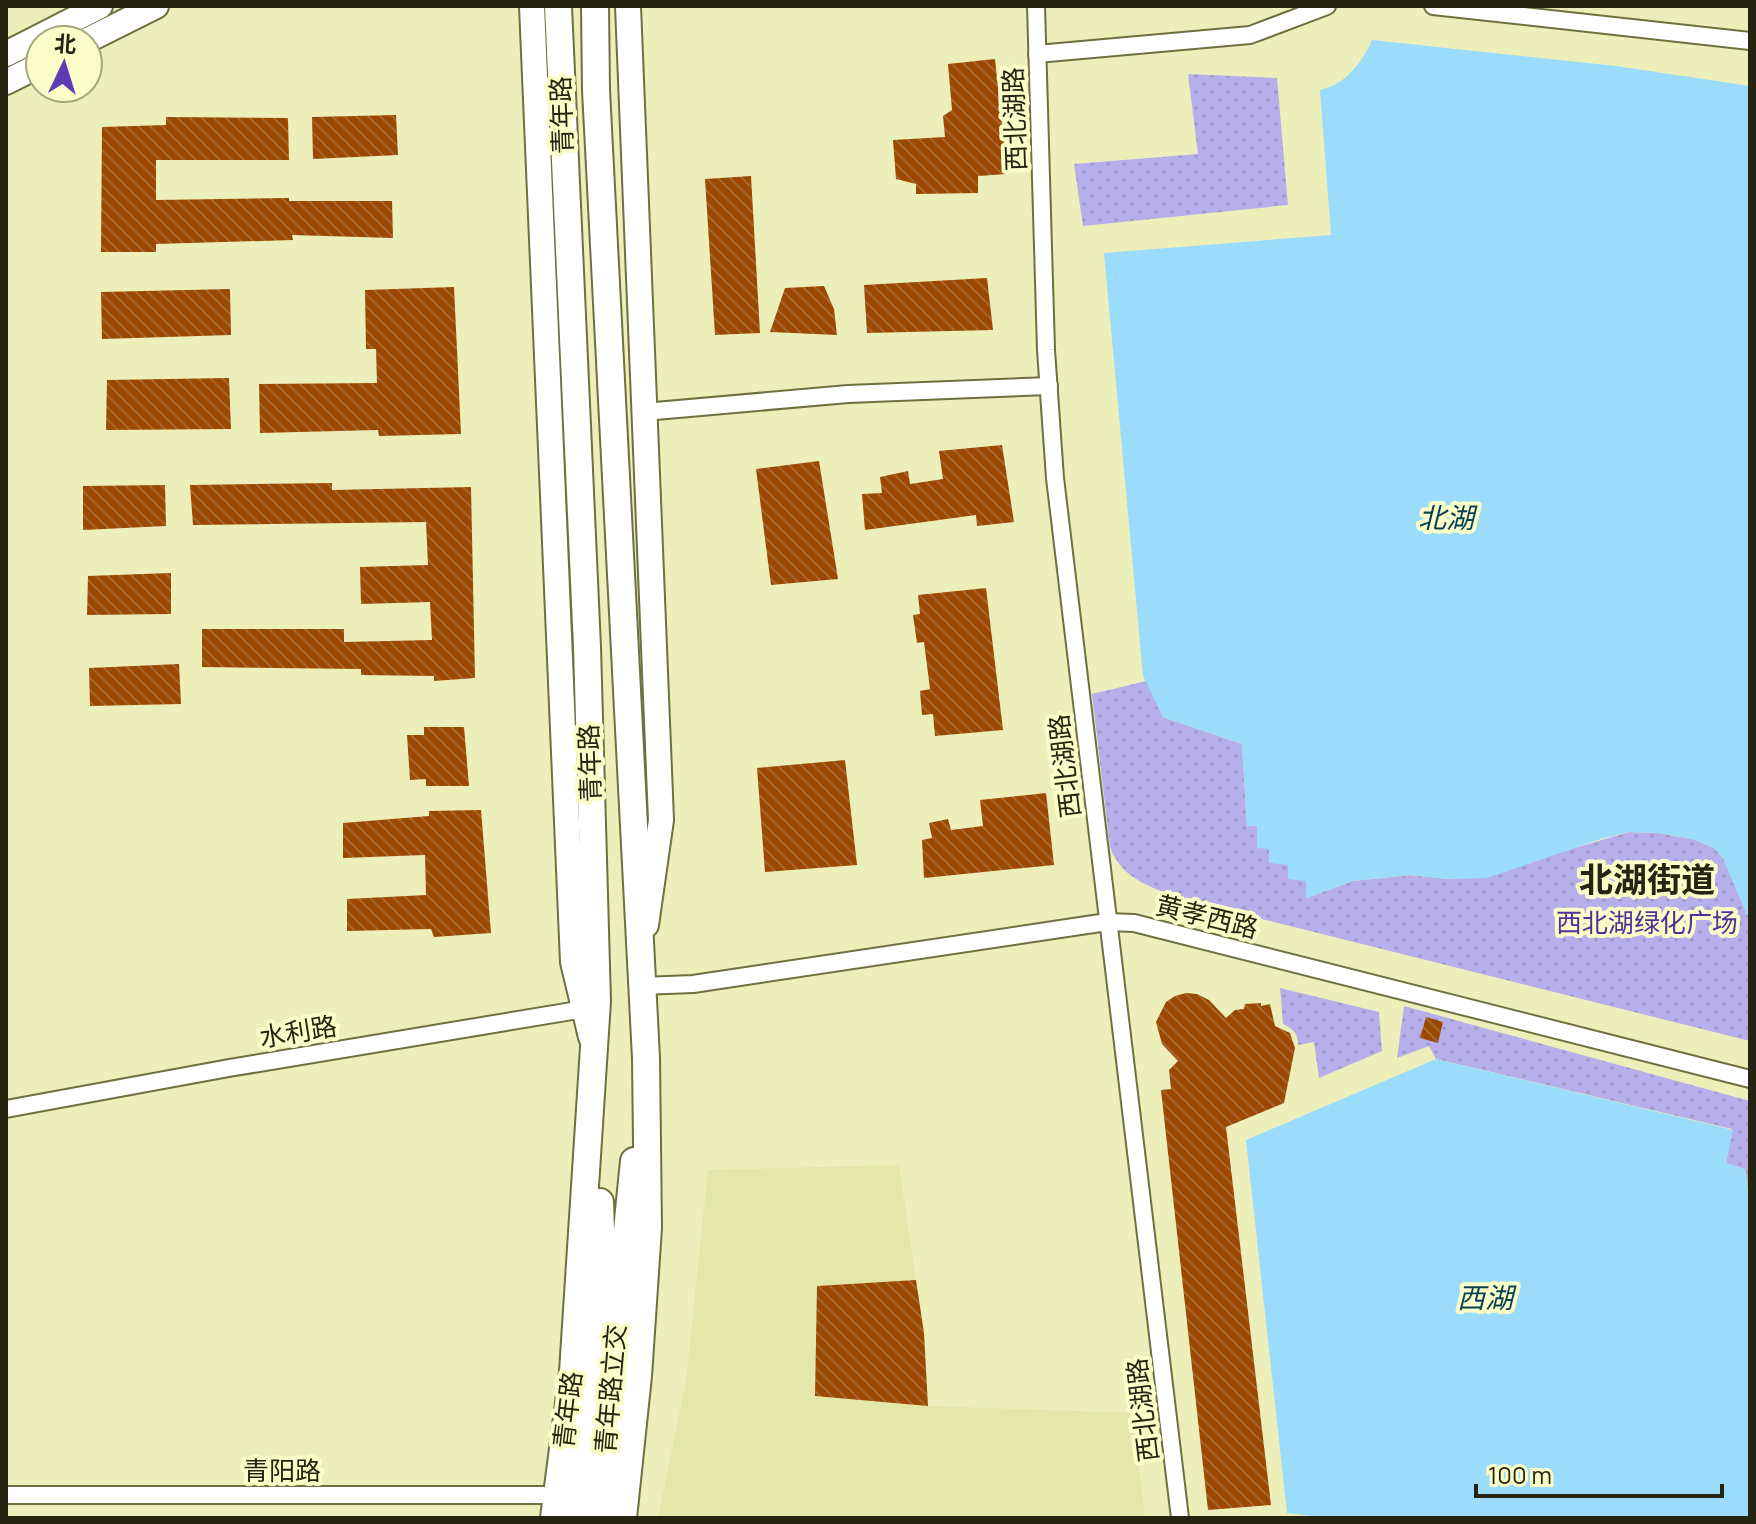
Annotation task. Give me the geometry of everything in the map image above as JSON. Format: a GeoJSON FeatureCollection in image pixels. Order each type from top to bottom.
{"type":"FeatureCollection","features":[{"type":"Feature","properties":{"kind":"main road"},"geometry":{"type":"LineString","coordinates":[[65,24],[100,6]]}},
{"type":"Feature","properties":{"kind":"main road"},"geometry":{"type":"LineString","coordinates":[[104,32],[156,6]]}},
{"type":"Feature","properties":{"kind":"main road"},"geometry":{"type":"LineString","coordinates":[[532,6],[573,962],[590,1005]]}},
{"type":"Feature","properties":{"kind":"main road"},"geometry":{"type":"LineString","coordinates":[[547,6],[559,50]]}},
{"type":"Feature","properties":{"kind":"main road","name":"青年路"},"geometry":{"type":"LineString","coordinates":[[556,1506],[573,1372],[594,1064],[590,1005],[586,632],[558,6]]}},
{"type":"Feature","properties":{"kind":"main road","name":"青年路"},"geometry":{"type":"LineString","coordinates":[[595,6],[596,90],[646,1058],[648,1228],[638,1376],[623,1518]]}},
{"type":"Feature","properties":{"kind":"main road"},"geometry":{"type":"LineString","coordinates":[[628,6],[661,820],[641,976]]}},
{"type":"Feature","properties":{"kind":"main road"},"geometry":{"type":"LineString","coordinates":[[6,54],[24,45]]}},
{"type":"Feature","properties":{"kind":"main road"},"geometry":{"type":"LineString","coordinates":[[6,82],[24,73]]}},
{"type":"Feature","properties":{"kind":"main road"},"geometry":{"type":"LineString","coordinates":[[612,1259],[646,1058]]}},
{"type":"Feature","properties":{"kind":"main road"},"geometry":{"type":"LineString","coordinates":[[594,1064],[612,1259]]}},
{"type":"Feature","properties":{"kind":"main road","name":"青年路立交"},"geometry":{"type":"LineString","coordinates":[[578,1518],[612,1259]]}},
{"type":"Feature","properties":{"kind":"main road","name":"青年路立交"},"geometry":{"type":"LineString","coordinates":[[598,1518],[612,1259]]}},
{"type":"Feature","properties":{"kind":"street","name":"西北湖路"},"geometry":{"type":"LineString","coordinates":[[1036,6],[1055,478],[1180,1518]]}},
{"type":"Feature","properties":{"kind":"street"},"geometry":{"type":"LineString","coordinates":[[1037,54],[1250,35],[1327,6]]}},
{"type":"Feature","properties":{"kind":"street"},"geometry":{"type":"LineString","coordinates":[[1433,6],[1750,41]]}},
{"type":"Feature","properties":{"kind":"street"},"geometry":{"type":"LineString","coordinates":[[644,412],[848,394],[1049,386]]}},
{"type":"Feature","properties":{"kind":"street","name":"黄孝西路"},"geometry":{"type":"LineString","coordinates":[[641,976],[693,984],[1107,922],[1134,923],[1750,1079]]}},
{"type":"Feature","properties":{"kind":"street","name":"水利路"},"geometry":{"type":"LineString","coordinates":[[6,1109],[590,1005]]}},
{"type":"Feature","properties":{"kind":"street","name":"青阳路"},"geometry":{"type":"LineString","coordinates":[[6,1495],[556,1506]]}},
{"type":"Feature","properties":{"kind":"shaded area"},"geometry":{"type":"Polygon","coordinates":[[[899,1165],[916,1280],[817,1286],[816,1396],[928,1406],[1133,1413],[1145,1518],[658,1518],[686,1381],[708,1170],[899,1165]]]}},
{"type":"Feature","properties":{"kind":"green space"},"geometry":{"type":"Polygon","coordinates":[[[1188,74],[1277,78],[1288,205],[1083,226],[1074,164],[1198,154],[1188,74]]]}},
{"type":"Feature","properties":{"kind":"green space","name":"西北湖绿化广场"},"geometry":{"type":"Polygon","coordinates":[[[1146,681],[1163,717],[1242,744],[1247,825],[1257,825],[1269,849],[1307,881],[1306,898],[1353,881],[1410,875],[1449,879],[1544,857],[1629,832],[1693,839],[1714,848],[1723,858],[1750,917],[1750,1041],[1186,900],[1141,882],[1115,859],[1110,847],[1092,694],[1146,681]]]}},
{"type":"Feature","properties":{"kind":"green space"},"geometry":{"type":"Polygon","coordinates":[[[1280,988],[1379,1012],[1382,1051],[1319,1078],[1314,1042],[1298,1045],[1294,1032],[1283,1024],[1280,988]]]}},
{"type":"Feature","properties":{"kind":"green space"},"geometry":{"type":"Polygon","coordinates":[[[1404,1006],[1750,1101],[1750,1206],[1745,1169],[1726,1164],[1732,1129],[1436,1059],[1429,1046],[1397,1058],[1404,1006]]]}},
{"type":"Feature","properties":{"kind":"water","name":"北湖"},"geometry":{"type":"Polygon","coordinates":[[[1372,40],[1616,66],[1750,86],[1750,917],[1723,858],[1714,848],[1693,839],[1658,833],[1629,832],[1601,839],[1487,878],[1449,879],[1410,875],[1353,881],[1306,898],[1306,881],[1288,879],[1288,865],[1269,863],[1269,849],[1257,848],[1257,826],[1247,826],[1242,744],[1163,717],[1143,676],[1104,253],[1331,235],[1320,90],[1352,72],[1372,40]]]}},
{"type":"Feature","properties":{"kind":"water","name":"西湖"},"geometry":{"type":"Polygon","coordinates":[[[1436,1059],[1733,1130],[1726,1163],[1745,1169],[1750,1206],[1750,1518],[1328,1518],[1287,1513],[1246,1140],[1436,1059]]]}},
{"type":"Feature","properties":{"kind":"building"},"geometry":{"type":"Polygon","coordinates":[[[995,59],[1007,174],[978,176],[978,193],[916,194],[916,184],[896,179],[893,140],[945,137],[943,116],[952,110],[948,64],[995,59]]]}},
{"type":"Feature","properties":{"kind":"building"},"geometry":{"type":"Polygon","coordinates":[[[396,115],[398,155],[313,159],[312,117],[396,115]]]}},
{"type":"Feature","properties":{"kind":"building"},"geometry":{"type":"Polygon","coordinates":[[[166,117],[288,118],[289,160],[156,160],[156,200],[289,198],[289,201],[392,201],[393,238],[292,235],[293,240],[156,244],[156,252],[101,252],[102,127],[166,125],[166,117]]]}},
{"type":"Feature","properties":{"kind":"building"},"geometry":{"type":"Polygon","coordinates":[[[751,176],[760,333],[715,335],[705,179],[751,176]]]}},
{"type":"Feature","properties":{"kind":"building"},"geometry":{"type":"Polygon","coordinates":[[[987,278],[993,330],[867,333],[864,285],[987,278]]]}},
{"type":"Feature","properties":{"kind":"building"},"geometry":{"type":"Polygon","coordinates":[[[824,286],[834,309],[837,335],[770,332],[785,288],[824,286]]]}},
{"type":"Feature","properties":{"kind":"building"},"geometry":{"type":"Polygon","coordinates":[[[454,287],[461,434],[379,436],[378,430],[260,433],[259,384],[377,383],[376,349],[366,349],[365,290],[454,287]]]}},
{"type":"Feature","properties":{"kind":"building"},"geometry":{"type":"Polygon","coordinates":[[[230,289],[231,335],[102,339],[101,292],[230,289]]]}},
{"type":"Feature","properties":{"kind":"building"},"geometry":{"type":"Polygon","coordinates":[[[229,378],[231,429],[106,430],[107,380],[229,378]]]}},
{"type":"Feature","properties":{"kind":"building"},"geometry":{"type":"Polygon","coordinates":[[[1002,445],[1014,522],[977,526],[976,515],[865,530],[862,494],[882,493],[880,477],[908,471],[910,484],[943,479],[939,451],[1002,445]]]}},
{"type":"Feature","properties":{"kind":"building"},"geometry":{"type":"Polygon","coordinates":[[[819,461],[838,579],[771,585],[756,469],[819,461]]]}},
{"type":"Feature","properties":{"kind":"building"},"geometry":{"type":"Polygon","coordinates":[[[332,483],[332,490],[471,487],[475,678],[434,681],[434,676],[361,675],[361,669],[202,667],[202,629],[344,629],[344,642],[432,640],[430,602],[361,604],[360,567],[428,565],[426,522],[193,525],[190,485],[332,483]]]}},
{"type":"Feature","properties":{"kind":"building"},"geometry":{"type":"Polygon","coordinates":[[[165,485],[166,526],[83,530],[83,486],[165,485]]]}},
{"type":"Feature","properties":{"kind":"building"},"geometry":{"type":"Polygon","coordinates":[[[171,573],[171,614],[87,615],[88,576],[171,573]]]}},
{"type":"Feature","properties":{"kind":"building"},"geometry":{"type":"Polygon","coordinates":[[[986,588],[1003,730],[935,736],[933,714],[922,715],[920,691],[930,689],[924,642],[917,643],[913,615],[920,614],[918,595],[986,588]]]}},
{"type":"Feature","properties":{"kind":"building"},"geometry":{"type":"Polygon","coordinates":[[[179,664],[181,704],[90,706],[89,668],[179,664]]]}},
{"type":"Feature","properties":{"kind":"building"},"geometry":{"type":"Polygon","coordinates":[[[424,727],[464,727],[469,786],[426,786],[426,779],[410,780],[407,735],[424,735],[424,727]]]}},
{"type":"Feature","properties":{"kind":"building"},"geometry":{"type":"Polygon","coordinates":[[[845,760],[857,865],[765,872],[757,768],[845,760]]]}},
{"type":"Feature","properties":{"kind":"building"},"geometry":{"type":"Polygon","coordinates":[[[1046,793],[1054,865],[924,878],[922,840],[932,838],[929,823],[948,819],[951,830],[983,826],[980,800],[1046,793]]]}},
{"type":"Feature","properties":{"kind":"building"},"geometry":{"type":"Polygon","coordinates":[[[481,810],[491,933],[434,937],[431,929],[347,931],[347,899],[426,895],[425,855],[343,858],[343,823],[429,816],[429,811],[481,810]]]}},
{"type":"Feature","properties":{"kind":"building"},"geometry":{"type":"Polygon","coordinates":[[[1186,993],[1209,1000],[1226,1018],[1235,1010],[1244,1009],[1245,1004],[1270,1004],[1275,1026],[1290,1033],[1295,1048],[1284,1103],[1226,1127],[1271,1505],[1208,1510],[1161,1090],[1171,1089],[1169,1070],[1178,1061],[1162,1044],[1156,1022],[1166,1002],[1186,993]]]}},
{"type":"Feature","properties":{"kind":"building"},"geometry":{"type":"Polygon","coordinates":[[[1426,1017],[1443,1022],[1438,1043],[1420,1038],[1426,1017]]]}},
{"type":"Feature","properties":{"kind":"building"},"geometry":{"type":"Polygon","coordinates":[[[916,1280],[924,1333],[928,1406],[815,1396],[817,1286],[916,1280]]]}},
{"type":"Feature","properties":{"kind":"district","name":"北湖街道"},"geometry":{"type":"Point","coordinates":[1647,880]}}]}
